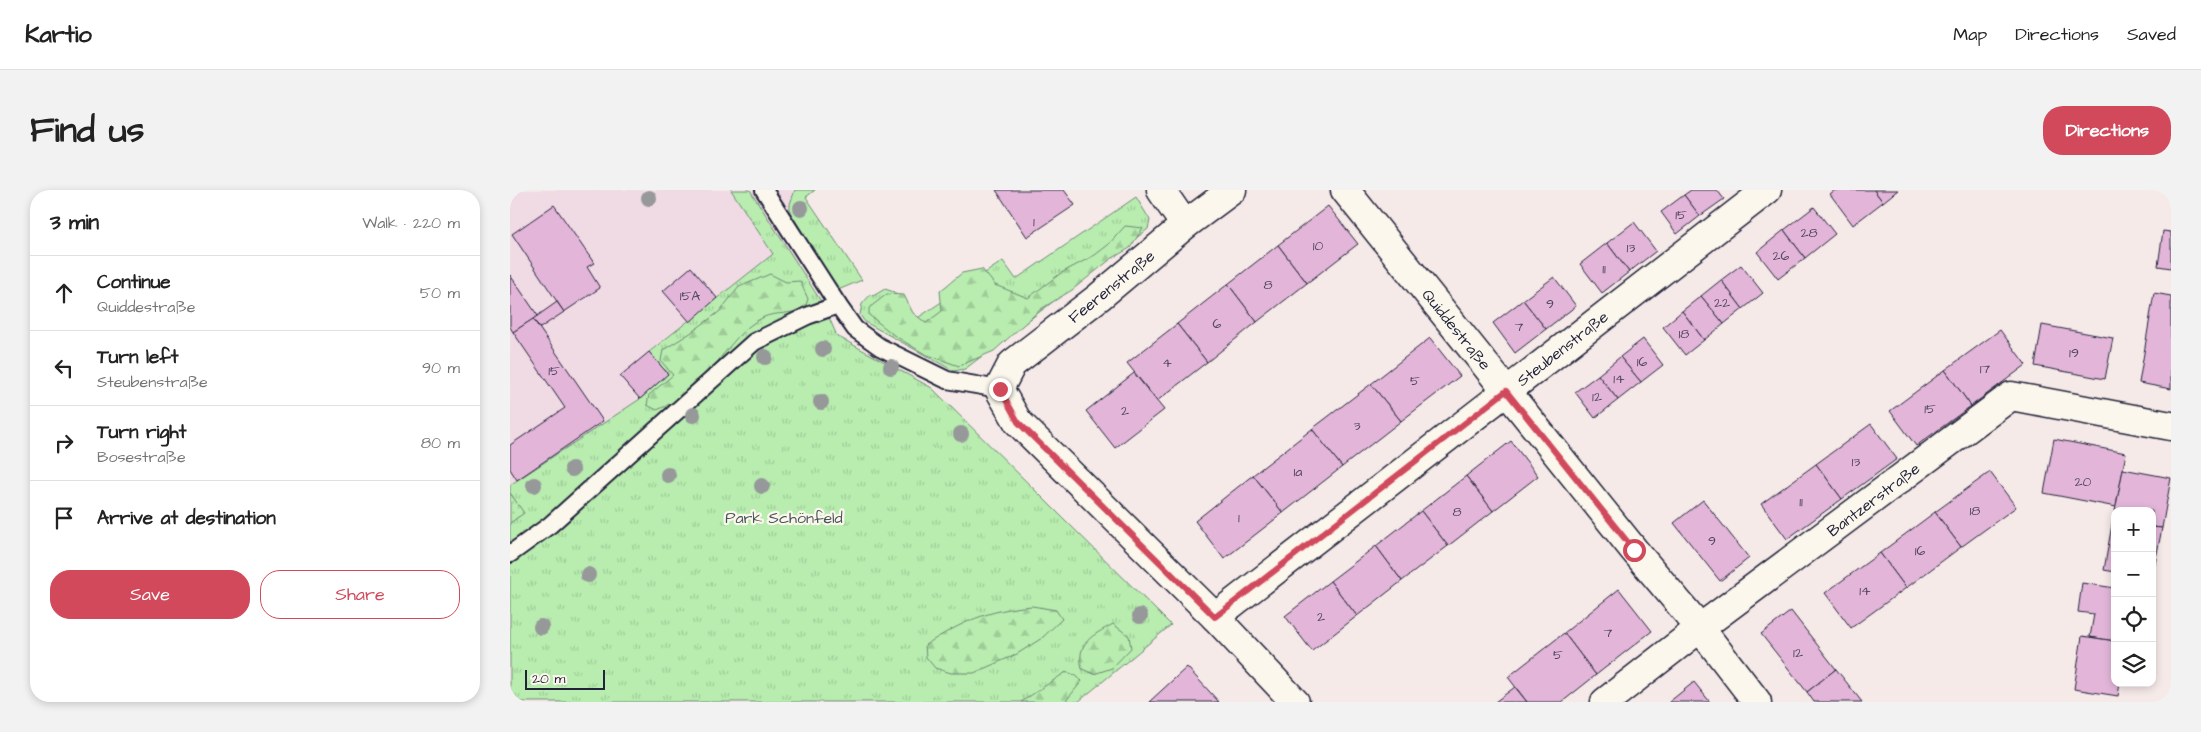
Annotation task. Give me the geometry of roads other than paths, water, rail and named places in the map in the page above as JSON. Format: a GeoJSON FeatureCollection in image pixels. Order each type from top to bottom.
{"type":"FeatureCollection","features":[{"type":"Feature","properties":{"kind":"street"},"geometry":{"type":"LineString","coordinates":[[1161,190],[1185,225]]}},
{"type":"Feature","properties":{"kind":"street","name":"Feerenstraße"},"geometry":{"type":"LineString","coordinates":[[1000,389],[1012,364],[1099,297],[1185,225],[1232,190]]}},
{"type":"Feature","properties":{"kind":"street","name":"Quiddestraße"},"geometry":{"type":"LineString","coordinates":[[1345,190],[1700,628],[1757,702]]}},
{"type":"Feature","properties":{"kind":"street","name":"Steubenstraße"},"geometry":{"type":"LineString","coordinates":[[1215,617],[1767,190]]}},
{"type":"Feature","properties":{"kind":"street"},"geometry":{"type":"LineString","coordinates":[[1000,389],[1018,422],[1215,617],[1295,702]]}},
{"type":"Feature","properties":{"kind":"street","name":"Bantzerstraße"},"geometry":{"type":"LineString","coordinates":[[1605,702],[1700,628],[2011,396],[2171,426]]}},
{"type":"Feature","properties":{"kind":"lane"},"geometry":{"type":"LineString","coordinates":[[764,190],[855,329],[880,347],[947,380],[1000,389]]}},
{"type":"Feature","properties":{"kind":"lane"},"geometry":{"type":"LineString","coordinates":[[510,554],[550,525],[754,342],[807,316],[838,305]]}},
{"type":"Feature","properties":{"kind":"park label","name":"Park Schönfeld"},"geometry":{"type":"Point","coordinates":[784,517]}}]}
